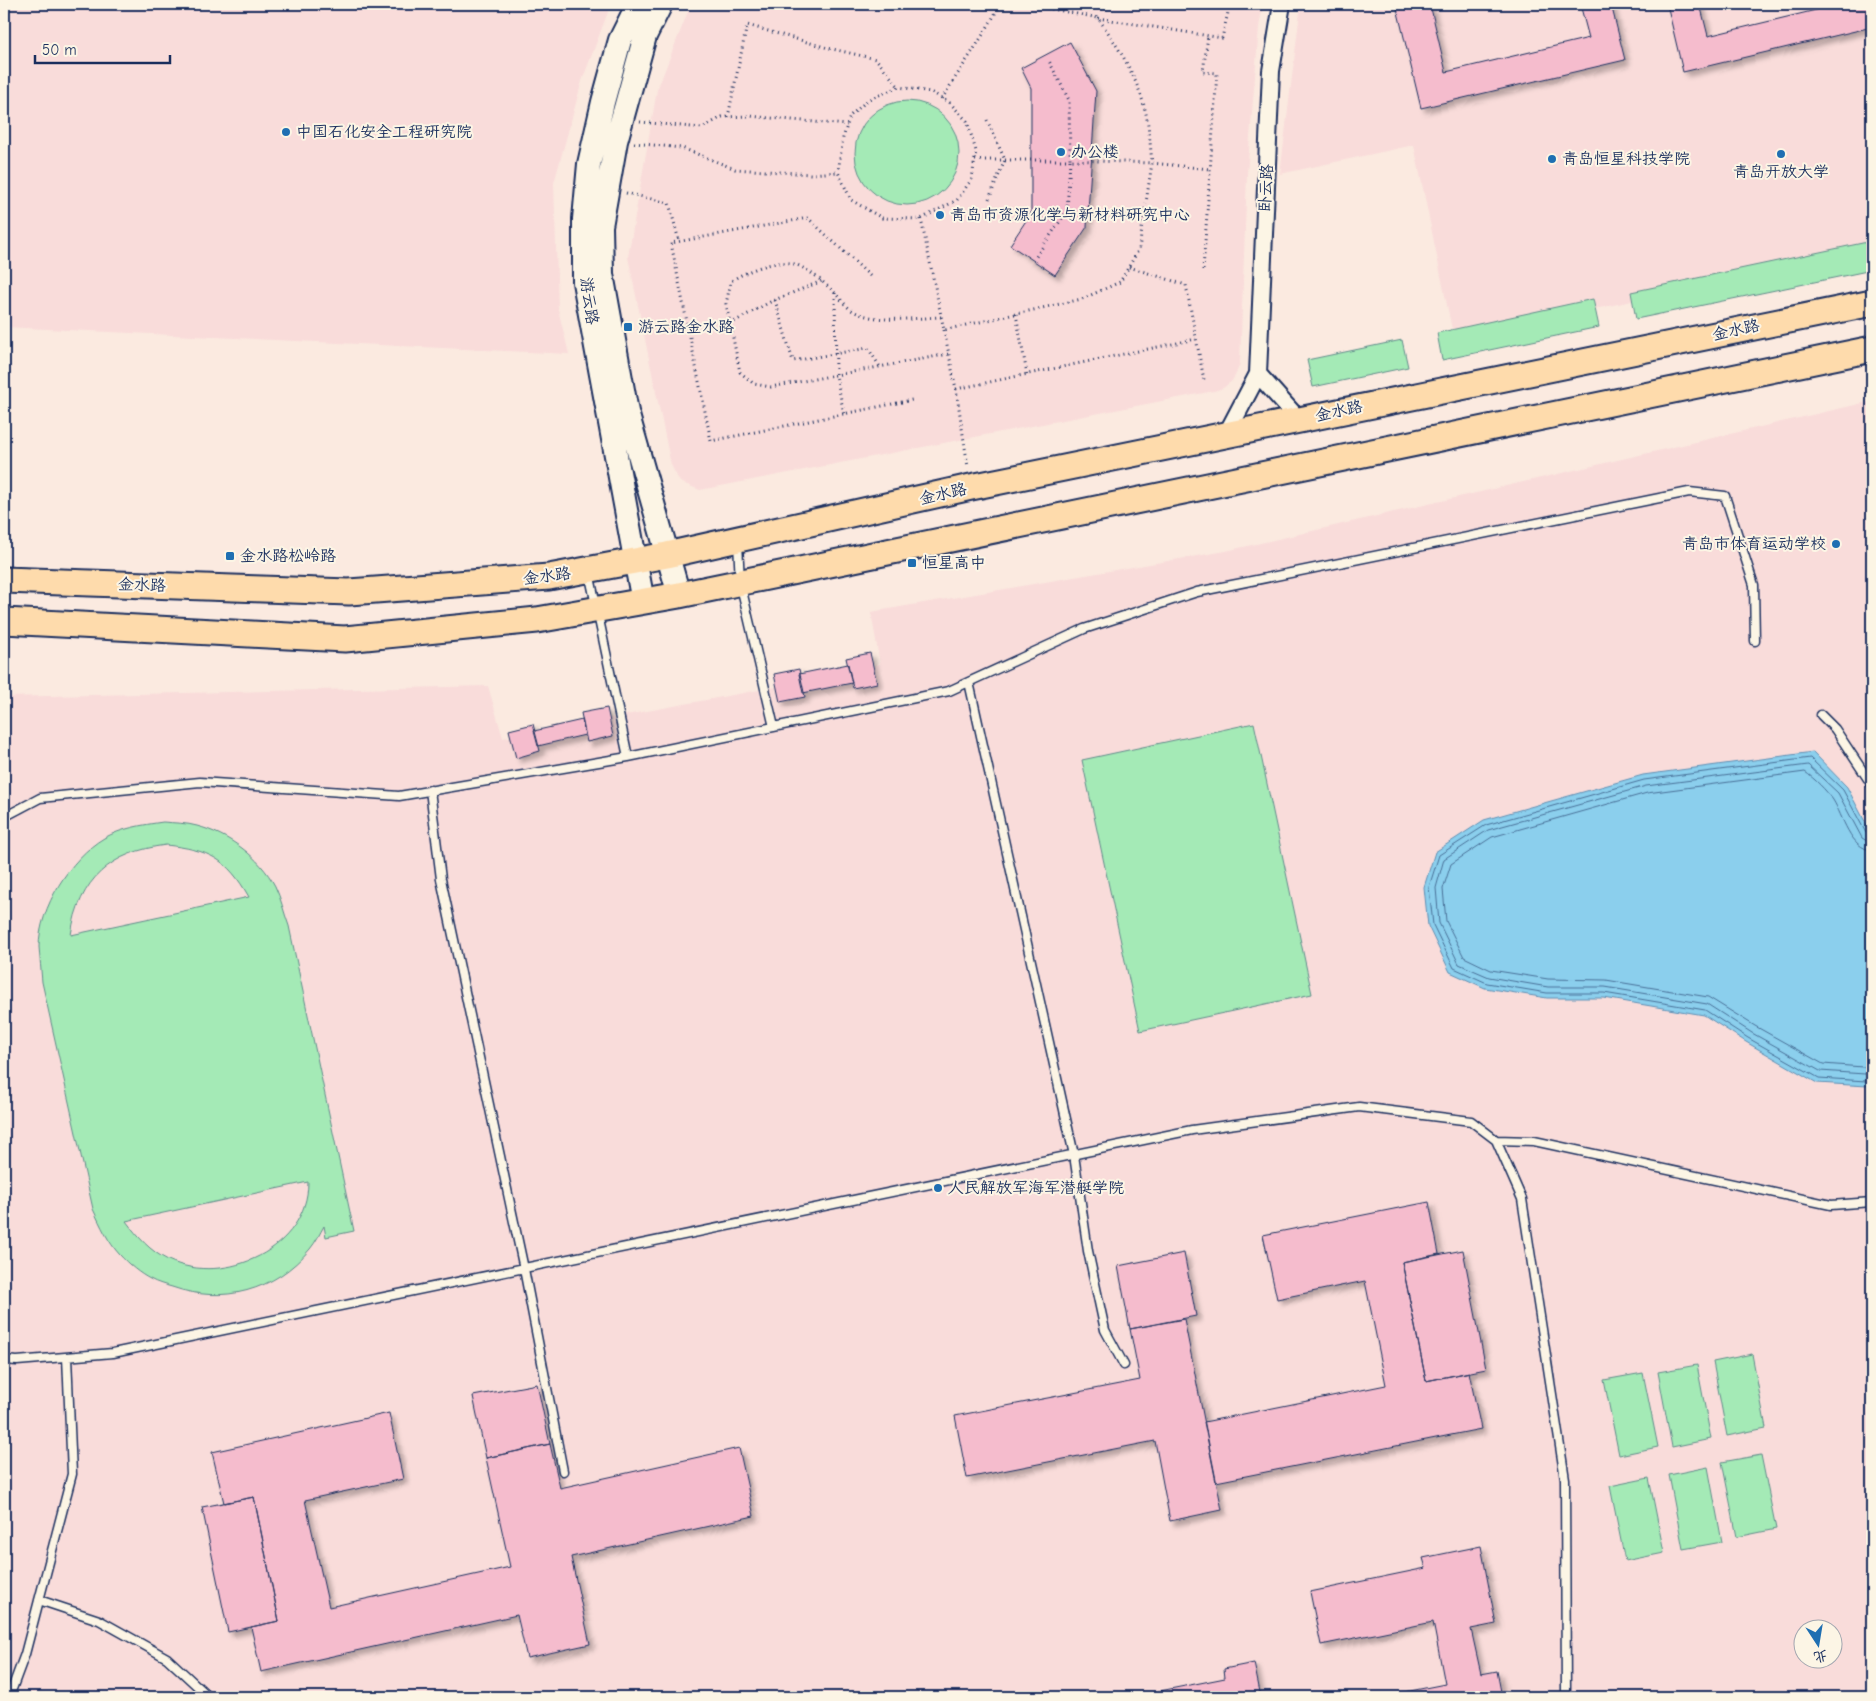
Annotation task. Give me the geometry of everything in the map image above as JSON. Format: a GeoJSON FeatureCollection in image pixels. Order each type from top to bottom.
{"type":"FeatureCollection","features":[{"type":"Feature","properties":{"kind":"main road","name":"游云路"},"geometry":{"type":"LineString","coordinates":[[638,4],[620,40],[589,164],[584,219],[584,282],[643,602]]}},
{"type":"Feature","properties":{"kind":"main road","name":"游云路"},"geometry":{"type":"LineString","coordinates":[[661,4],[644,36],[616,141],[601,226],[602,274],[627,412],[679,595]]}},
{"type":"Feature","properties":{"kind":"main road","name":"金水路"},"geometry":{"type":"LineString","coordinates":[[4,580],[349,592],[549,577],[635,562],[971,487],[1872,303]]}},
{"type":"Feature","properties":{"kind":"main road"},"geometry":{"type":"LineString","coordinates":[[4,621],[345,639],[537,620],[679,595],[1872,349]]}},
{"type":"Feature","properties":{"kind":"street","name":"卧云路"},"geometry":{"type":"LineString","coordinates":[[1226,435],[1258,374],[1271,71],[1282,4]]}},
{"type":"Feature","properties":{"kind":"street"},"geometry":{"type":"LineString","coordinates":[[1258,374],[1299,420]]}},
{"type":"Feature","properties":{"kind":"lane"},"geometry":{"type":"LineString","coordinates":[[4,817],[40,798],[200,782],[400,796],[628,757],[949,691],[1084,629],[1197,592],[1689,492],[1725,496],[1754,585],[1755,641]]}},
{"type":"Feature","properties":{"kind":"lane"},"geometry":{"type":"LineString","coordinates":[[738,539],[740,582],[774,727]]}},
{"type":"Feature","properties":{"kind":"lane"},"geometry":{"type":"LineString","coordinates":[[589,570],[628,757]]}},
{"type":"Feature","properties":{"kind":"lane"},"geometry":{"type":"LineString","coordinates":[[969,682],[1074,1155],[1088,1251],[1105,1330],[1124,1365]]}},
{"type":"Feature","properties":{"kind":"lane"},"geometry":{"type":"LineString","coordinates":[[1821,715],[1836,729],[1872,785]]}},
{"type":"Feature","properties":{"kind":"lane"},"geometry":{"type":"LineString","coordinates":[[430,790],[441,879],[524,1269],[563,1471]]}},
{"type":"Feature","properties":{"kind":"lane"},"geometry":{"type":"LineString","coordinates":[[4,1360],[17,1361],[113,1354],[1192,1130],[1359,1108],[1471,1121],[1496,1140],[1522,1198],[1564,1479],[1566,1697]]}},
{"type":"Feature","properties":{"kind":"lane"},"geometry":{"type":"LineString","coordinates":[[1496,1140],[1534,1141],[1831,1205],[1872,1202]]}},
{"type":"Feature","properties":{"kind":"lane"},"geometry":{"type":"LineString","coordinates":[[9,1697],[25,1654],[72,1474],[68,1357]]}},
{"type":"Feature","properties":{"kind":"lane"},"geometry":{"type":"LineString","coordinates":[[39,1600],[99,1620],[167,1658],[209,1697]]}},
{"type":"Feature","properties":{"kind":"path"},"geometry":{"type":"LineString","coordinates":[[942,99],[961,67],[987,31],[1000,4]]}},
{"type":"Feature","properties":{"kind":"path"},"geometry":{"type":"LineString","coordinates":[[1027,4],[1098,18],[1222,38],[1230,4]]}},
{"type":"Feature","properties":{"kind":"path"},"geometry":{"type":"LineString","coordinates":[[1060,10],[1061,4]]}},
{"type":"Feature","properties":{"kind":"path"},"geometry":{"type":"LineString","coordinates":[[944,330],[1082,299],[1120,282],[1138,249],[1152,164],[1149,132],[1143,102],[1119,48],[1098,18]]}},
{"type":"Feature","properties":{"kind":"path"},"geometry":{"type":"LineString","coordinates":[[728,117],[747,25],[828,48],[876,59],[899,87]]}},
{"type":"Feature","properties":{"kind":"path"},"geometry":{"type":"LineString","coordinates":[[1203,270],[1217,73],[1203,72],[1208,36]]}},
{"type":"Feature","properties":{"kind":"path"},"geometry":{"type":"LineString","coordinates":[[1035,258],[1067,210],[1070,160],[1069,100],[1048,60]]}},
{"type":"Feature","properties":{"kind":"path"},"geometry":{"type":"LineString","coordinates":[[899,87],[930,92],[942,99],[950,103],[967,121],[976,151],[972,179],[957,200],[921,219],[882,218],[851,200],[838,172],[850,116],[869,98],[899,87]]}},
{"type":"Feature","properties":{"kind":"path"},"geometry":{"type":"LineString","coordinates":[[622,120],[702,128],[722,117],[749,116],[847,125]]}},
{"type":"Feature","properties":{"kind":"path"},"geometry":{"type":"LineString","coordinates":[[987,120],[1005,160],[989,199]]}},
{"type":"Feature","properties":{"kind":"path"},"geometry":{"type":"LineString","coordinates":[[616,141],[682,148],[736,169],[811,174],[838,172]]}},
{"type":"Feature","properties":{"kind":"path"},"geometry":{"type":"LineString","coordinates":[[975,160],[1070,160],[1210,169]]}},
{"type":"Feature","properties":{"kind":"path"},"geometry":{"type":"LineString","coordinates":[[607,189],[670,203],[679,242]]}},
{"type":"Feature","properties":{"kind":"path"},"geometry":{"type":"LineString","coordinates":[[870,276],[808,218],[671,243],[711,441],[912,400]]}},
{"type":"Feature","properties":{"kind":"path"},"geometry":{"type":"LineString","coordinates":[[921,219],[956,389],[971,487]]}},
{"type":"Feature","properties":{"kind":"path"},"geometry":{"type":"LineString","coordinates":[[941,317],[898,319],[873,317],[853,311],[822,281],[795,264],[777,263],[746,271],[731,281],[726,304],[740,372],[754,384],[771,387],[949,354]]}},
{"type":"Feature","properties":{"kind":"path"},"geometry":{"type":"LineString","coordinates":[[1129,267],[1186,285],[1204,380]]}},
{"type":"Feature","properties":{"kind":"path"},"geometry":{"type":"LineString","coordinates":[[730,324],[775,300],[822,281]]}},
{"type":"Feature","properties":{"kind":"path"},"geometry":{"type":"LineString","coordinates":[[835,293],[836,375],[844,414]]}},
{"type":"Feature","properties":{"kind":"path"},"geometry":{"type":"LineString","coordinates":[[775,300],[794,360],[868,348],[880,367]]}},
{"type":"Feature","properties":{"kind":"path"},"geometry":{"type":"LineString","coordinates":[[1016,314],[1027,374]]}},
{"type":"Feature","properties":{"kind":"path"},"geometry":{"type":"LineString","coordinates":[[956,389],[1196,339]]}},
{"type":"Feature","properties":{"kind":"shaded area","name":"中国石化安全工程研究院"},"geometry":{"type":"Polygon","coordinates":[[[4,4],[611,4],[582,81],[554,183],[558,309],[569,354],[4,327],[4,4]]]}},
{"type":"Feature","properties":{"kind":"shaded area","name":"青岛市资源化学与新材料研究中心"},"geometry":{"type":"Polygon","coordinates":[[[691,4],[1263,4],[1259,27],[1247,174],[1240,363],[1232,381],[1223,388],[1214,391],[700,490],[680,482],[671,465],[628,257],[657,90],[691,4]]]}},
{"type":"Feature","properties":{"kind":"shaded area","name":"青岛恒星科技学院"},"geometry":{"type":"Polygon","coordinates":[[[1301,4],[1872,4],[1872,250],[1454,339],[1414,145],[1280,174],[1301,4]]]}},
{"type":"Feature","properties":{"kind":"shaded area","name":"人民解放军海军潜艇学院"},"geometry":{"type":"Polygon","coordinates":[[[1872,401],[1872,1697],[4,1697],[4,697],[488,686],[503,738],[776,687],[880,664],[871,612],[1226,551],[1872,401]]]}},
{"type":"Feature","properties":{"kind":"green space"},"geometry":{"type":"Polygon","coordinates":[[[907,101],[927,105],[936,109],[944,116],[951,124],[955,133],[959,153],[955,173],[951,182],[944,190],[936,197],[927,201],[907,205],[887,201],[878,197],[870,190],[863,182],[859,173],[855,153],[859,133],[863,124],[870,116],[878,109],[887,105],[907,101]]]}},
{"type":"Feature","properties":{"kind":"green space"},"geometry":{"type":"Polygon","coordinates":[[[1872,241],[1872,270],[1636,319],[1631,292],[1872,241]]]}},
{"type":"Feature","properties":{"kind":"green space"},"geometry":{"type":"Polygon","coordinates":[[[1593,299],[1599,327],[1442,360],[1437,333],[1593,299]]]}},
{"type":"Feature","properties":{"kind":"green space"},"geometry":{"type":"Polygon","coordinates":[[[1402,340],[1408,367],[1313,387],[1307,360],[1402,340]]]}},
{"type":"Feature","properties":{"kind":"green space"},"geometry":{"type":"Polygon","coordinates":[[[1254,723],[1312,994],[1140,1031],[1082,760],[1254,723]]]}},
{"type":"Feature","properties":{"kind":"green space"},"geometry":{"type":"Polygon","coordinates":[[[163,822],[197,826],[231,841],[252,856],[269,875],[275,886],[289,926],[354,1231],[326,1237],[324,1226],[310,1249],[281,1275],[264,1284],[229,1294],[210,1295],[191,1292],[155,1282],[130,1265],[108,1239],[93,1209],[42,982],[39,947],[40,932],[44,916],[68,871],[91,847],[104,838],[125,829],[163,822]],[[166,845],[129,854],[101,872],[81,898],[71,935],[249,897],[233,873],[215,858],[194,850],[166,845]],[[308,1182],[126,1221],[145,1243],[168,1260],[190,1267],[214,1268],[237,1265],[259,1256],[279,1243],[294,1226],[304,1205],[308,1182]]]}},
{"type":"Feature","properties":{"kind":"green space"},"geometry":{"type":"Polygon","coordinates":[[[1752,1354],[1766,1428],[1727,1436],[1713,1362],[1752,1354]]]}},
{"type":"Feature","properties":{"kind":"green space"},"geometry":{"type":"Polygon","coordinates":[[[1697,1365],[1711,1439],[1672,1447],[1658,1372],[1697,1365]]]}},
{"type":"Feature","properties":{"kind":"green space"},"geometry":{"type":"Polygon","coordinates":[[[1643,1373],[1658,1447],[1619,1455],[1604,1380],[1643,1373]]]}},
{"type":"Feature","properties":{"kind":"green space"},"geometry":{"type":"Polygon","coordinates":[[[1761,1455],[1776,1529],[1737,1537],[1722,1462],[1761,1455]]]}},
{"type":"Feature","properties":{"kind":"green space"},"geometry":{"type":"Polygon","coordinates":[[[1708,1467],[1722,1542],[1683,1549],[1669,1475],[1708,1467]]]}},
{"type":"Feature","properties":{"kind":"green space"},"geometry":{"type":"Polygon","coordinates":[[[1649,1478],[1664,1553],[1625,1561],[1610,1486],[1649,1478]]]}},
{"type":"Feature","properties":{"kind":"water"},"geometry":{"type":"Polygon","coordinates":[[[1813,752],[1847,787],[1872,835],[1872,1083],[1867,1086],[1817,1083],[1704,1015],[1604,998],[1547,998],[1485,988],[1450,972],[1428,926],[1424,887],[1435,852],[1484,820],[1643,775],[1813,752]]]}},
{"type":"Feature","properties":{"kind":"building"},"geometry":{"type":"Polygon","coordinates":[[[1396,4],[1430,4],[1446,72],[1589,38],[1580,4],[1611,4],[1625,60],[1421,108],[1396,4]]]}},
{"type":"Feature","properties":{"kind":"building"},"geometry":{"type":"Polygon","coordinates":[[[1667,4],[1700,4],[1708,36],[1841,4],[1872,4],[1872,27],[1683,72],[1667,4]]]}},
{"type":"Feature","properties":{"kind":"building","name":"办公楼"},"geometry":{"type":"Polygon","coordinates":[[[1070,42],[1096,91],[1087,227],[1055,275],[1010,245],[1031,213],[1031,88],[1021,68],[1070,42]]]}},
{"type":"Feature","properties":{"kind":"building"},"geometry":{"type":"Polygon","coordinates":[[[870,653],[877,683],[853,688],[846,658],[870,653]]]}},
{"type":"Feature","properties":{"kind":"building"},"geometry":{"type":"Polygon","coordinates":[[[848,664],[852,683],[803,693],[799,674],[848,664]]]}},
{"type":"Feature","properties":{"kind":"building"},"geometry":{"type":"Polygon","coordinates":[[[799,669],[805,697],[780,702],[774,674],[799,669]]]}},
{"type":"Feature","properties":{"kind":"building"},"geometry":{"type":"Polygon","coordinates":[[[607,708],[613,736],[587,742],[581,713],[607,708]]]}},
{"type":"Feature","properties":{"kind":"building"},"geometry":{"type":"Polygon","coordinates":[[[582,720],[585,735],[538,746],[534,731],[582,720]]]}},
{"type":"Feature","properties":{"kind":"building"},"geometry":{"type":"Polygon","coordinates":[[[533,724],[540,751],[516,758],[509,730],[533,724]]]}},
{"type":"Feature","properties":{"kind":"building"},"geometry":{"type":"Polygon","coordinates":[[[1429,1202],[1439,1254],[1402,1262],[1426,1381],[1469,1372],[1481,1429],[1216,1482],[1204,1422],[1386,1385],[1365,1281],[1277,1299],[1263,1235],[1429,1202]]]}},
{"type":"Feature","properties":{"kind":"building"},"geometry":{"type":"Polygon","coordinates":[[[1463,1250],[1486,1369],[1426,1381],[1402,1262],[1463,1250]]]}},
{"type":"Feature","properties":{"kind":"building"},"geometry":{"type":"Polygon","coordinates":[[[1184,1253],[1196,1316],[1130,1329],[1118,1266],[1184,1253]]]}},
{"type":"Feature","properties":{"kind":"building"},"geometry":{"type":"Polygon","coordinates":[[[1184,1319],[1222,1510],[1170,1521],[1155,1441],[967,1478],[955,1416],[1140,1380],[1130,1329],[1184,1319]]]}},
{"type":"Feature","properties":{"kind":"building"},"geometry":{"type":"Polygon","coordinates":[[[537,1384],[550,1444],[486,1458],[473,1396],[537,1384]]]}},
{"type":"Feature","properties":{"kind":"building"},"geometry":{"type":"Polygon","coordinates":[[[389,1413],[403,1479],[305,1500],[329,1607],[510,1567],[486,1458],[550,1444],[560,1488],[739,1448],[754,1516],[571,1557],[590,1644],[527,1658],[517,1615],[261,1672],[251,1627],[279,1621],[254,1497],[224,1503],[212,1452],[389,1413]]]}},
{"type":"Feature","properties":{"kind":"building"},"geometry":{"type":"Polygon","coordinates":[[[254,1497],[279,1621],[228,1632],[202,1507],[254,1497]]]}},
{"type":"Feature","properties":{"kind":"building"},"geometry":{"type":"Polygon","coordinates":[[[1481,1546],[1496,1624],[1471,1629],[1481,1674],[1497,1671],[1502,1697],[1380,1697],[1445,1684],[1433,1622],[1321,1645],[1310,1592],[1426,1568],[1423,1558],[1481,1546]]]}},
{"type":"Feature","properties":{"kind":"building"},"geometry":{"type":"Polygon","coordinates":[[[1254,1663],[1261,1697],[1130,1697],[1225,1678],[1224,1669],[1254,1663]]]}},
{"type":"Feature","properties":{"kind":"place","name":"中国石化安全工程研究院"},"geometry":{"type":"Point","coordinates":[286,132]}},
{"type":"Feature","properties":{"kind":"place","name":"办公楼"},"geometry":{"type":"Point","coordinates":[1061,152]}},
{"type":"Feature","properties":{"kind":"place","name":"青岛开放大学"},"geometry":{"type":"Point","coordinates":[1781,154]}},
{"type":"Feature","properties":{"kind":"place","name":"青岛恒星科技学院"},"geometry":{"type":"Point","coordinates":[1552,159]}},
{"type":"Feature","properties":{"kind":"place","name":"青岛市资源化学与新材料研究中心"},"geometry":{"type":"Point","coordinates":[940,215]}},
{"type":"Feature","properties":{"kind":"place","name":"游云路金水路"},"geometry":{"type":"Point","coordinates":[628,327]}},
{"type":"Feature","properties":{"kind":"place","name":"青岛市体育运动学校"},"geometry":{"type":"Point","coordinates":[1836,544]}},
{"type":"Feature","properties":{"kind":"place","name":"金水路松岭路"},"geometry":{"type":"Point","coordinates":[230,556]}},
{"type":"Feature","properties":{"kind":"place","name":"恒星高中"},"geometry":{"type":"Point","coordinates":[912,563]}},
{"type":"Feature","properties":{"kind":"place","name":"人民解放军海军潜艇学院"},"geometry":{"type":"Point","coordinates":[938,1188]}}]}
